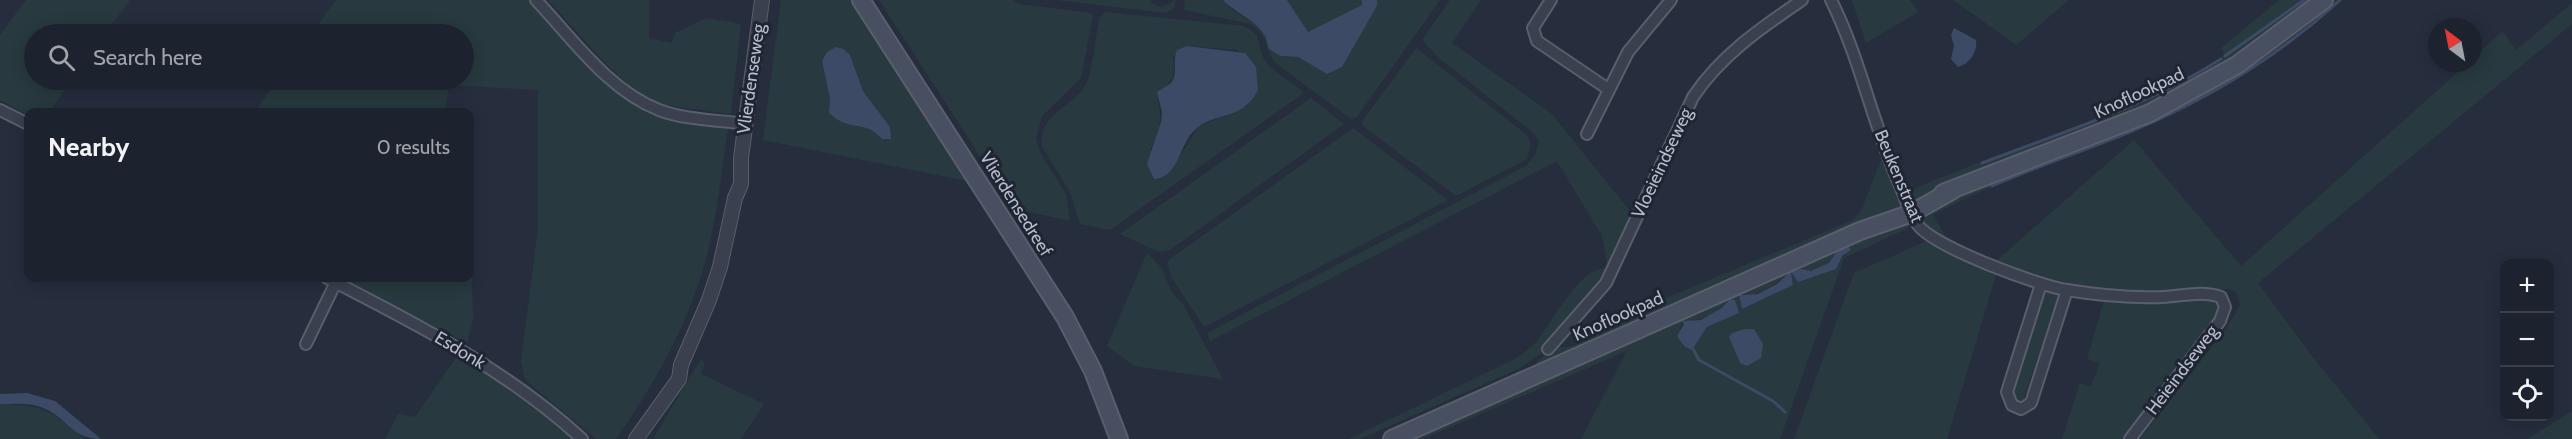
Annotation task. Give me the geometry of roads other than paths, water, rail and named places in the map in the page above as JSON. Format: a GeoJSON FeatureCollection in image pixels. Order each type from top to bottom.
{"type":"FeatureCollection","features":[{"type":"Feature","properties":{"kind":"main road","name":"Vlierdensedreef"},"geometry":{"type":"LineString","coordinates":[[861,0],[1065,317],[1093,371],[1119,439]]}},
{"type":"Feature","properties":{"kind":"main road","name":"Knoflookpad"},"geometry":{"type":"LineString","coordinates":[[1392,439],[1953,190],[2158,108],[2237,65],[2324,0]]}},
{"type":"Feature","properties":{"kind":"street"},"geometry":{"type":"LineString","coordinates":[[536,0],[615,84],[635,98],[660,110],[745,124]]}},
{"type":"Feature","properties":{"kind":"street","name":"Vlierdenseweg"},"geometry":{"type":"LineString","coordinates":[[636,439],[679,379],[681,365],[709,300],[720,267],[735,198],[735,170],[741,158],[762,0]]}},
{"type":"Feature","properties":{"kind":"street"},"geometry":{"type":"LineString","coordinates":[[1551,0],[1533,28],[1537,41],[1608,89]]}},
{"type":"Feature","properties":{"kind":"street"},"geometry":{"type":"LineString","coordinates":[[1587,134],[1628,52],[1671,0]]}},
{"type":"Feature","properties":{"kind":"street","name":"Vloeieindseweg"},"geometry":{"type":"LineString","coordinates":[[1548,350],[1606,283],[1693,97],[1705,78],[1738,46],[1802,0]]}},
{"type":"Feature","properties":{"kind":"street","name":"Beukenstraat"},"geometry":{"type":"LineString","coordinates":[[1831,0],[1846,29],[1884,148],[1910,209],[1923,231],[1955,249],[2041,284],[2067,290],[2161,297],[2210,292],[2221,297]]}},
{"type":"Feature","properties":{"kind":"street"},"geometry":{"type":"LineString","coordinates":[[0,110],[24,122]]}},
{"type":"Feature","properties":{"kind":"street"},"geometry":{"type":"LineString","coordinates":[[306,344],[331,282]]}},
{"type":"Feature","properties":{"kind":"street","name":"Esdonk"},"geometry":{"type":"LineString","coordinates":[[336,282],[462,349],[552,412],[582,439]]}},
{"type":"Feature","properties":{"kind":"street"},"geometry":{"type":"LineString","coordinates":[[2041,284],[2007,392],[2012,405],[2021,409],[2031,403],[2067,290]]}},
{"type":"Feature","properties":{"kind":"street","name":"Heieindseweg"},"geometry":{"type":"LineString","coordinates":[[2130,439],[2220,321],[2225,307],[2221,297]]}},
{"type":"Feature","properties":{"kind":"water"},"geometry":{"type":"Polygon","coordinates":[[[1223,0],[1287,0],[1308,32],[1362,5],[1362,0],[1377,0],[1377,6],[1342,67],[1327,74],[1298,57],[1280,56],[1268,48],[1267,40],[1258,26],[1223,0]]]}},
{"type":"Feature","properties":{"kind":"water"},"geometry":{"type":"Polygon","coordinates":[[[1954,28],[1976,40],[1976,49],[1972,57],[1958,67],[1951,59],[1954,46],[1951,35],[1954,28]]]}},
{"type":"Feature","properties":{"kind":"water"},"geometry":{"type":"Polygon","coordinates":[[[1187,46],[1245,53],[1256,67],[1258,90],[1252,100],[1238,111],[1214,119],[1197,128],[1186,141],[1169,172],[1163,177],[1154,179],[1147,164],[1161,122],[1162,112],[1157,92],[1173,81],[1177,50],[1187,46]]]}},
{"type":"Feature","properties":{"kind":"water"},"geometry":{"type":"Polygon","coordinates":[[[836,47],[850,55],[863,91],[890,127],[891,139],[882,139],[869,129],[844,123],[829,113],[830,99],[822,61],[827,52],[836,47]]]}},
{"type":"Feature","properties":{"kind":"water"},"geometry":{"type":"Polygon","coordinates":[[[1848,246],[1851,250],[1843,255],[1836,269],[1798,282],[1791,272],[1793,285],[1742,309],[1739,295],[1758,294],[1777,284],[1790,272],[1801,269],[1811,271],[1829,263],[1837,251],[1848,246]]]}},
{"type":"Feature","properties":{"kind":"water"},"geometry":{"type":"Polygon","coordinates":[[[1730,299],[1735,300],[1739,313],[1707,327],[1692,350],[1685,347],[1677,336],[1684,324],[1682,321],[1701,320],[1722,308],[1730,299]]]}},
{"type":"Feature","properties":{"kind":"water"},"geometry":{"type":"Polygon","coordinates":[[[1754,329],[1763,344],[1761,358],[1747,366],[1740,363],[1729,337],[1732,333],[1754,329]]]}},
{"type":"Feature","properties":{"kind":"water"},"geometry":{"type":"Polygon","coordinates":[[[27,393],[55,401],[101,439],[83,436],[51,412],[38,406],[0,404],[0,394],[27,393]]]}},
{"type":"Feature","properties":{"kind":"waterway"},"geometry":{"type":"LineString","coordinates":[[2225,56],[2304,0]]}},
{"type":"Feature","properties":{"kind":"waterway"},"geometry":{"type":"LineString","coordinates":[[1992,186],[2132,131],[2188,105],[2268,57],[2340,0]]}},
{"type":"Feature","properties":{"kind":"waterway"},"geometry":{"type":"LineString","coordinates":[[1982,163],[2074,129],[2164,91],[2221,59]]}},
{"type":"Feature","properties":{"kind":"waterway"},"geometry":{"type":"LineString","coordinates":[[1693,349],[1699,360],[1773,401],[1785,412]]}}]}
